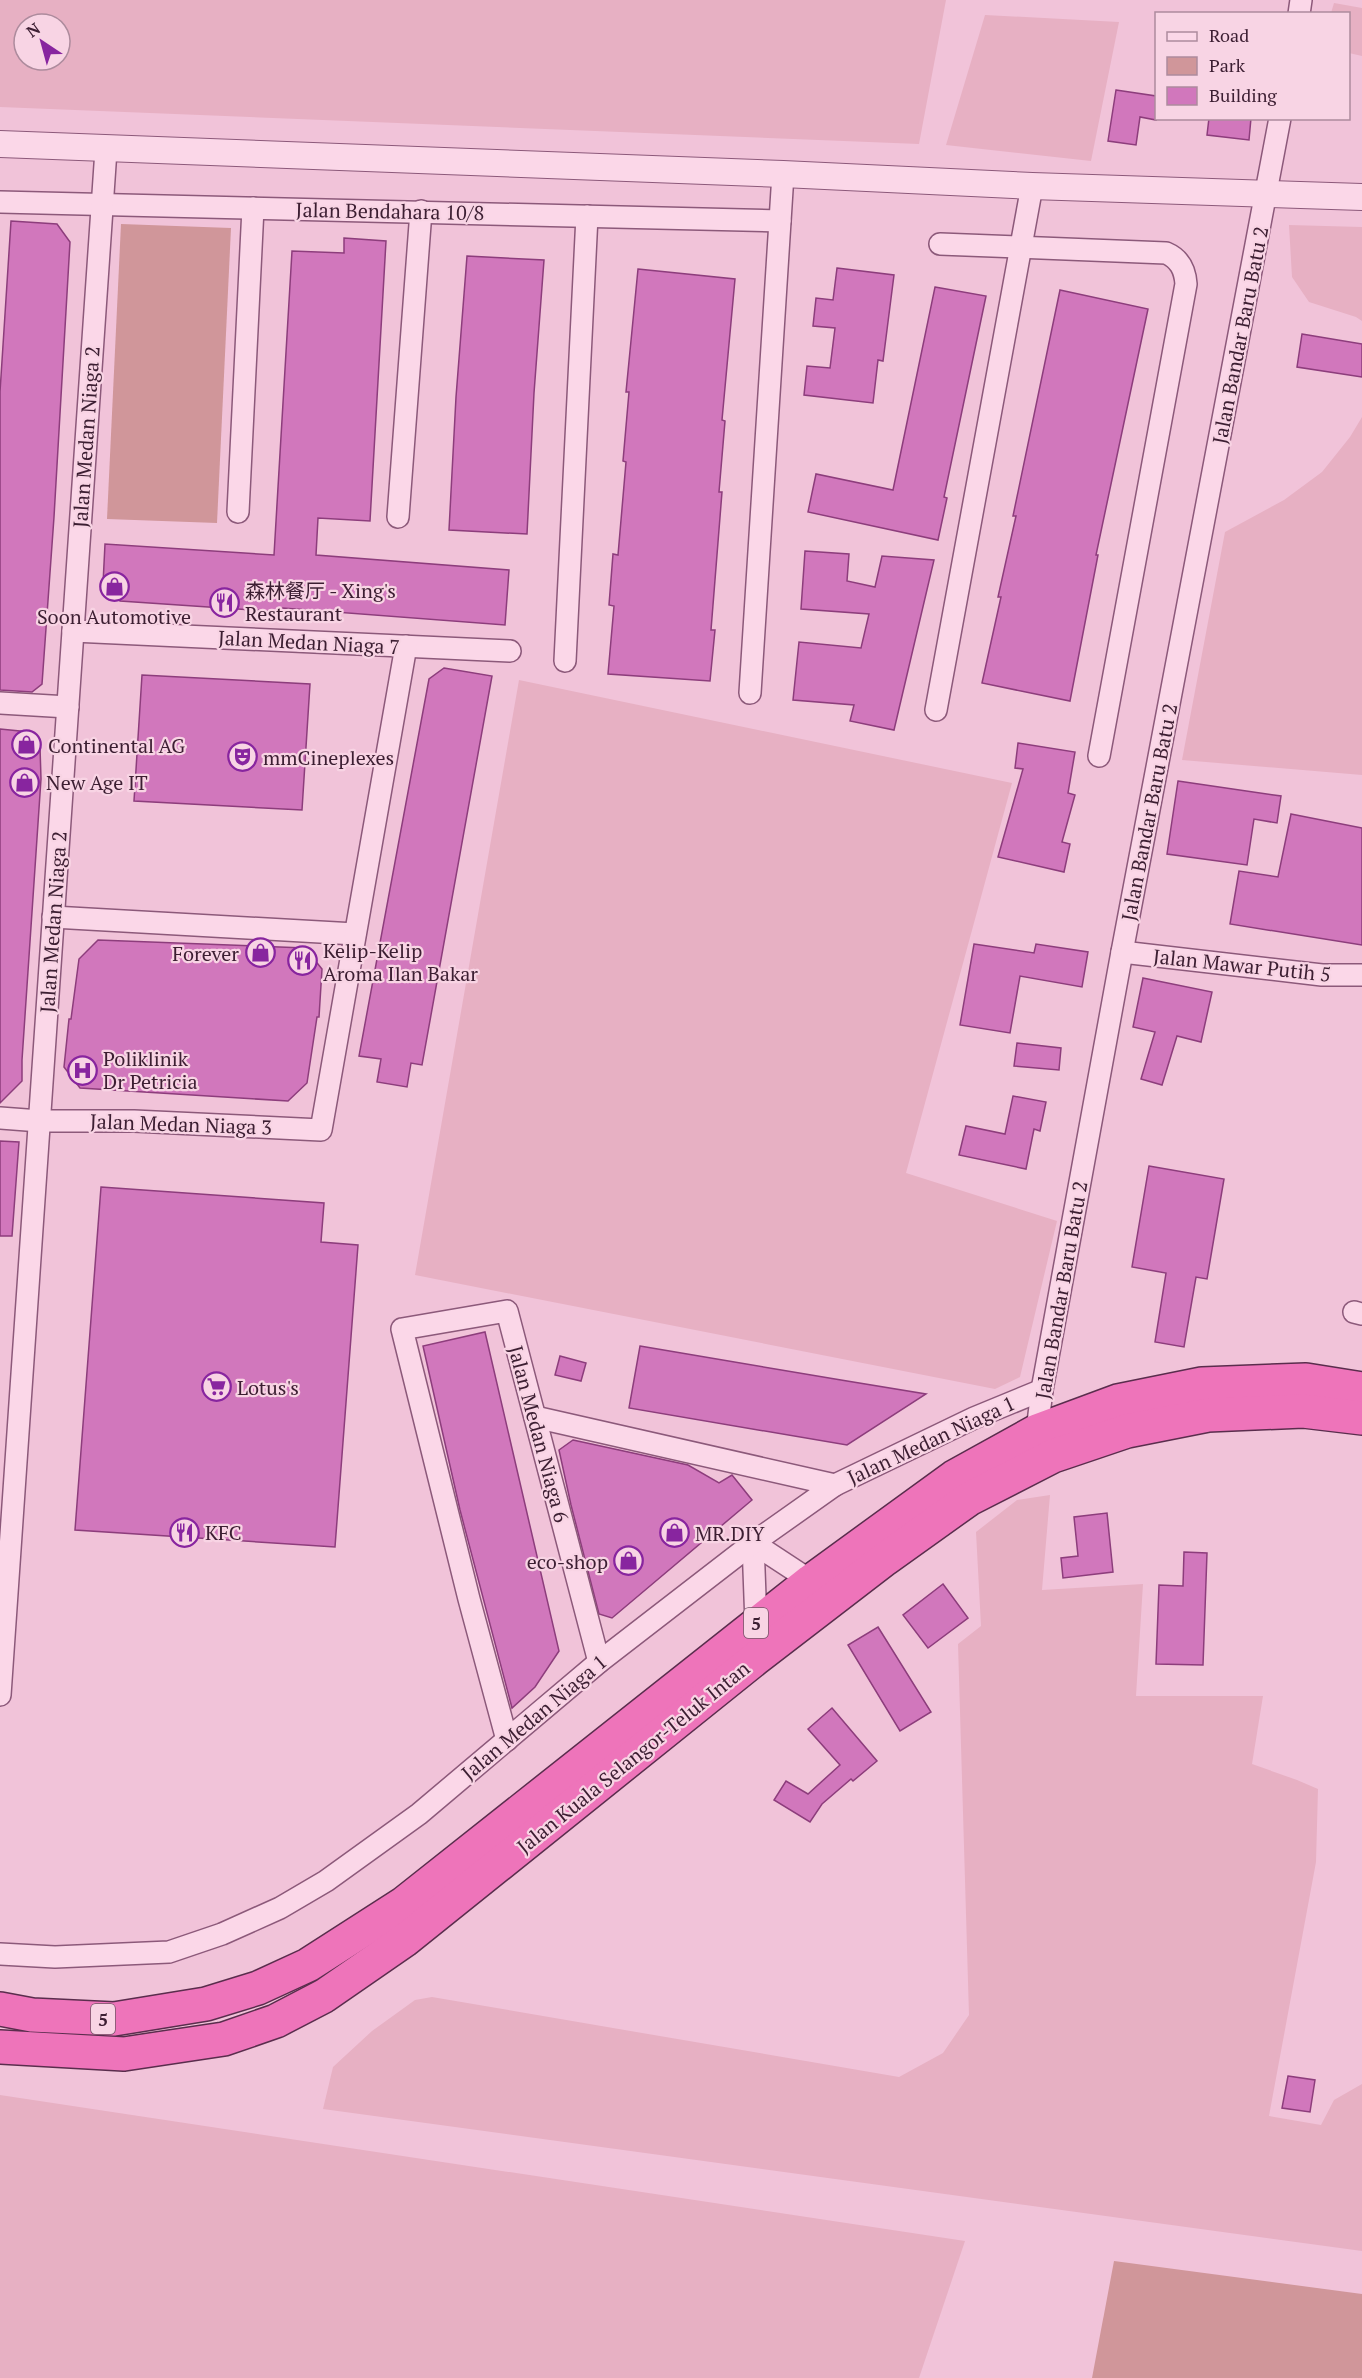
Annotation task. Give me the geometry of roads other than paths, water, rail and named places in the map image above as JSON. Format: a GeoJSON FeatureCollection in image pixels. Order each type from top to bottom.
{"type":"FeatureCollection","features":[{"type":"Feature","properties":{"kind":"highway","name":"Jalan Kuala Selangor-Teluk Intan"},"geometry":{"type":"LineString","coordinates":[[0,2010],[32,2015],[114,2019],[206,2004],[258,1988],[308,1965],[403,1904],[811,1581],[954,1477],[1037,1431],[1118,1401],[1202,1384],[1306,1380],[1362,1389]]}},
{"type":"Feature","properties":{"kind":"highway","name":"Jalan Kuala Selangor-Teluk Intan"},"geometry":{"type":"LineString","coordinates":[[0,2048],[124,2054],[224,2039],[276,2021],[324,1996],[405,1940],[755,1659],[885,1559],[969,1499],[1053,1456],[1127,1431],[1208,1414],[1303,1411],[1362,1418]]}},
{"type":"Feature","properties":{"kind":"highway"},"geometry":{"type":"LineString","coordinates":[[0,2032],[51,2040],[75,2052]]}},
{"type":"Feature","properties":{"kind":"street","name":"Jalan Bandar Baru Batu 2"},"geometry":{"type":"LineString","coordinates":[[1037,1431],[1042,1390],[1122,952],[1280,120]]}},
{"type":"Feature","properties":{"kind":"street"},"geometry":{"type":"LineString","coordinates":[[0,144],[106,150],[1362,197]]}},
{"type":"Feature","properties":{"kind":"street","name":"Jalan Medan Niaga 2"},"geometry":{"type":"LineString","coordinates":[[0,1695],[5,1532],[40,1121],[106,150]]}},
{"type":"Feature","properties":{"kind":"street"},"geometry":{"type":"LineString","coordinates":[[750,693],[783,174]]}},
{"type":"Feature","properties":{"kind":"street"},"geometry":{"type":"LineString","coordinates":[[936,710],[1032,186]]}},
{"type":"Feature","properties":{"kind":"street","name":"Jalan Bendahara 10/8"},"geometry":{"type":"LineString","coordinates":[[0,202],[780,221]]}},
{"type":"Feature","properties":{"kind":"street"},"geometry":{"type":"LineString","coordinates":[[238,512],[253,208]]}},
{"type":"Feature","properties":{"kind":"street"},"geometry":{"type":"LineString","coordinates":[[398,517],[421,211]]}},
{"type":"Feature","properties":{"kind":"street"},"geometry":{"type":"LineString","coordinates":[[565,661],[587,216]]}},
{"type":"Feature","properties":{"kind":"street"},"geometry":{"type":"LineString","coordinates":[[940,244],[1166,253],[1175,257],[1186,274],[1099,756]]}},
{"type":"Feature","properties":{"kind":"street","name":"Jalan Medan Niaga 7"},"geometry":{"type":"LineString","coordinates":[[73,631],[510,651]]}},
{"type":"Feature","properties":{"kind":"street"},"geometry":{"type":"LineString","coordinates":[[53,917],[356,933],[406,646]]}},
{"type":"Feature","properties":{"kind":"street"},"geometry":{"type":"LineString","coordinates":[[0,703],[68,707]]}},
{"type":"Feature","properties":{"kind":"street","name":"Jalan Medan Niaga 3"},"geometry":{"type":"LineString","coordinates":[[0,1118],[40,1121],[134,1121],[321,1130],[356,933]]}},
{"type":"Feature","properties":{"kind":"street","name":"Jalan Mawar Putih 5"},"geometry":{"type":"LineString","coordinates":[[1122,952],[1322,975],[1362,975]]}},
{"type":"Feature","properties":{"kind":"street","name":"Jalan Medan Niaga 6"},"geometry":{"type":"LineString","coordinates":[[507,1740],[469,1599],[402,1329],[507,1311],[599,1662]]}},
{"type":"Feature","properties":{"kind":"street","name":"Jalan Medan Niaga 1"},"geometry":{"type":"LineString","coordinates":[[0,1954],[55,1957],[168,1952],[222,1934],[280,1908],[326,1881],[419,1814],[599,1662],[753,1543],[835,1485],[974,1418],[1042,1390]]}},
{"type":"Feature","properties":{"kind":"street"},"geometry":{"type":"LineString","coordinates":[[535,1417],[835,1485]]}},
{"type":"Feature","properties":{"kind":"street"},"geometry":{"type":"LineString","coordinates":[[753,1543],[811,1581]]}},
{"type":"Feature","properties":{"kind":"street"},"geometry":{"type":"LineString","coordinates":[[753,1543],[756,1623]]}},
{"type":"Feature","properties":{"kind":"place","name":"Soon Automotive"},"geometry":{"type":"Point","coordinates":[114,586]}},
{"type":"Feature","properties":{"kind":"place","name":"森林餐厅 - Xing's Restaurant"},"geometry":{"type":"Point","coordinates":[224,602]}},
{"type":"Feature","properties":{"kind":"place","name":"Continental AG"},"geometry":{"type":"Point","coordinates":[27,745]}},
{"type":"Feature","properties":{"kind":"place","name":"mmCineplexes"},"geometry":{"type":"Point","coordinates":[242,757]}},
{"type":"Feature","properties":{"kind":"place","name":"New Age IT"},"geometry":{"type":"Point","coordinates":[25,782]}},
{"type":"Feature","properties":{"kind":"place","name":"Forever"},"geometry":{"type":"Point","coordinates":[260,953]}},
{"type":"Feature","properties":{"kind":"place","name":"Kelip-Kelip Aroma Ilan Bakar"},"geometry":{"type":"Point","coordinates":[302,961]}},
{"type":"Feature","properties":{"kind":"place","name":"Poliklinik Dr Petricia"},"geometry":{"type":"Point","coordinates":[82,1070]}},
{"type":"Feature","properties":{"kind":"place","name":"Lotus's"},"geometry":{"type":"Point","coordinates":[216,1387]}},
{"type":"Feature","properties":{"kind":"place","name":"KFC"},"geometry":{"type":"Point","coordinates":[184,1532]}},
{"type":"Feature","properties":{"kind":"place","name":"MR.DIY"},"geometry":{"type":"Point","coordinates":[674,1533]}},
{"type":"Feature","properties":{"kind":"place","name":"eco-shop"},"geometry":{"type":"Point","coordinates":[629,1561]}}]}
